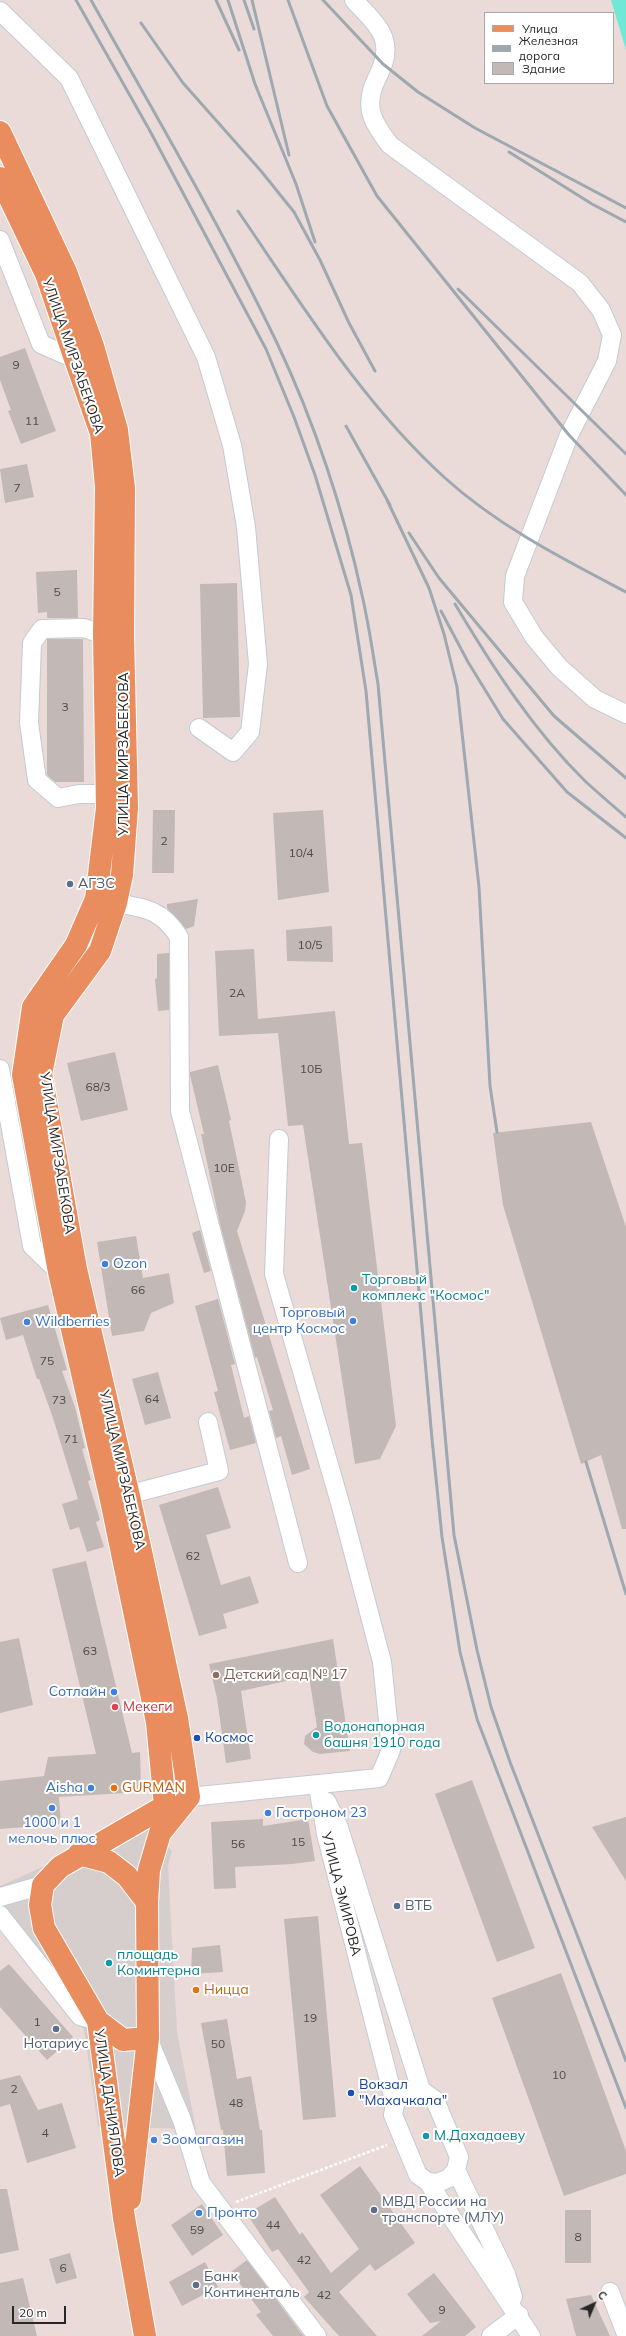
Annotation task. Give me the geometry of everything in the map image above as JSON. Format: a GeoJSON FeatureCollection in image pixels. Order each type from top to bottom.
{"type":"FeatureCollection","features":[{"type":"Feature","properties":{"kind":"main road","name":"УЛИЦА МИРЗАБЕКОВА"},"geometry":{"type":"LineString","coordinates":[[0,132],[66,272],[97,358],[117,430],[124,488],[123,635],[126,808],[122,875],[116,903],[100,952],[53,1015],[41,1074],[67,1271]]}},
{"type":"Feature","properties":{"kind":"main road","name":"УЛИЦА МИРЗАБЕКОВА"},"geometry":{"type":"LineString","coordinates":[[0,178],[46,274],[101,433],[106,486],[104,635],[107,808],[96,899],[76,945],[33,1007],[23,1075],[120,1498],[177,1718],[189,1797]]}},
{"type":"Feature","properties":{"kind":"main road","name":"УЛИЦА МИРЗАБЕКОВА"},"geometry":{"type":"LineString","coordinates":[[120,1498],[157,1722],[165,1806]]}},
{"type":"Feature","properties":{"kind":"main road","name":"УЛИЦА ДАНИЯЛОВА"},"geometry":{"type":"LineString","coordinates":[[150,2336],[128,2217],[148,2038],[147,1902],[149,1870],[160,1833],[189,1797]]}},
{"type":"Feature","properties":{"kind":"main road"},"geometry":{"type":"LineString","coordinates":[[43,1885],[60,1867],[79,1854],[165,1806]]}},
{"type":"Feature","properties":{"kind":"main road"},"geometry":{"type":"LineString","coordinates":[[79,1854],[109,1862],[127,1876],[147,1902]]}},
{"type":"Feature","properties":{"kind":"main road","name":"УЛИЦА ДАНИЯЛОВА"},"geometry":{"type":"LineString","coordinates":[[43,1885],[40,1905],[44,1928],[98,2020],[124,2218],[145,2336]]}},
{"type":"Feature","properties":{"kind":"main road"},"geometry":{"type":"LineString","coordinates":[[98,2020],[124,2040],[148,2038]]}},
{"type":"Feature","properties":{"kind":"street"},"geometry":{"type":"LineString","coordinates":[[354,0],[380,32],[385,45],[383,64],[373,86],[370,108],[374,125],[386,140],[580,283],[601,310],[612,335],[607,361],[569,435],[515,576],[513,602],[534,637],[559,668],[595,699],[626,714]]}},
{"type":"Feature","properties":{"kind":"street"},"geometry":{"type":"LineString","coordinates":[[2,11],[69,78],[206,357],[232,445],[246,527],[258,664],[250,732],[233,752],[199,728]]}},
{"type":"Feature","properties":{"kind":"street"},"geometry":{"type":"LineString","coordinates":[[0,240],[41,344],[75,359]]}},
{"type":"Feature","properties":{"kind":"street"},"geometry":{"type":"LineString","coordinates":[[104,635],[84,628],[42,629],[32,643],[29,723],[37,780],[58,798],[79,794],[107,794]]}},
{"type":"Feature","properties":{"kind":"street"},"geometry":{"type":"LineString","coordinates":[[116,903],[149,908],[171,924],[179,937],[180,1111],[298,1563]]}},
{"type":"Feature","properties":{"kind":"street"},"geometry":{"type":"LineString","coordinates":[[0,1070],[32,1246],[67,1271]]}},
{"type":"Feature","properties":{"kind":"street"},"geometry":{"type":"LineString","coordinates":[[165,1806],[189,1797],[318,1786],[379,1778],[391,1750],[382,1662],[342,1510],[274,1274],[279,1139]]}},
{"type":"Feature","properties":{"kind":"street"},"geometry":{"type":"LineString","coordinates":[[120,1498],[219,1471],[208,1422]]}},
{"type":"Feature","properties":{"kind":"street","name":"УЛИЦА ЭМИРОВА"},"geometry":{"type":"LineString","coordinates":[[318,1786],[339,1828],[421,2090],[435,2100],[459,2157],[456,2170],[506,2274],[519,2315]]}},
{"type":"Feature","properties":{"kind":"street","name":"УЛИЦА ЭМИРОВА"},"geometry":{"type":"LineString","coordinates":[[318,1786],[326,1834],[395,2104],[393,2115],[418,2175],[428,2182],[519,2315],[531,2336]]}},
{"type":"Feature","properties":{"kind":"street"},"geometry":{"type":"LineString","coordinates":[[0,1897],[43,1885]]}},
{"type":"Feature","properties":{"kind":"street"},"geometry":{"type":"LineString","coordinates":[[0,1915],[80,2016],[98,2020]]}},
{"type":"Feature","properties":{"kind":"street"},"geometry":{"type":"LineString","coordinates":[[148,2038],[182,2120],[200,2183],[221,2208],[317,2336]]}},
{"type":"Feature","properties":{"kind":"street"},"geometry":{"type":"LineString","coordinates":[[395,2104],[402,2094],[411,2090],[421,2090]]}},
{"type":"Feature","properties":{"kind":"street"},"geometry":{"type":"LineString","coordinates":[[428,2182],[438,2183],[449,2178],[456,2170]]}},
{"type":"Feature","properties":{"kind":"street"},"geometry":{"type":"LineString","coordinates":[[610,2292],[626,2334]]}},
{"type":"Feature","properties":{"kind":"street"},"geometry":{"type":"LineString","coordinates":[[491,2336],[519,2315]]}},
{"type":"Feature","properties":{"kind":"path"},"geometry":{"type":"LineString","coordinates":[[221,2208],[403,2139]]}},
{"type":"Feature","properties":{"kind":"shaded area"},"geometry":{"type":"Polygon","coordinates":[[[611,0],[626,0],[626,50],[611,0]]]}},
{"type":"Feature","properties":{"kind":"shaded area","name":"площадь Коминтерна"},"geometry":{"type":"Polygon","coordinates":[[[142,1822],[172,1851],[168,1865],[177,2032],[196,2129],[98,2127],[84,2030],[34,1944],[0,1904],[0,1886],[142,1822]]]}},
{"type":"Feature","properties":{"kind":"building"},"geometry":{"type":"Polygon","coordinates":[[[25,348],[56,431],[21,444],[8,411],[11,410],[0,380],[0,357],[25,348]]]}},
{"type":"Feature","properties":{"kind":"building"},"geometry":{"type":"Polygon","coordinates":[[[27,464],[34,497],[5,503],[0,469],[27,464]]]}},
{"type":"Feature","properties":{"kind":"building"},"geometry":{"type":"Polygon","coordinates":[[[77,570],[78,618],[47,618],[47,612],[38,613],[36,572],[77,570]]]}},
{"type":"Feature","properties":{"kind":"building"},"geometry":{"type":"Polygon","coordinates":[[[237,583],[240,717],[203,718],[200,584],[237,583]]]}},
{"type":"Feature","properties":{"kind":"building"},"geometry":{"type":"Polygon","coordinates":[[[47,639],[83,639],[84,782],[55,782],[47,775],[47,639]]]}},
{"type":"Feature","properties":{"kind":"building"},"geometry":{"type":"Polygon","coordinates":[[[153,810],[175,810],[174,873],[152,873],[153,810]]]}},
{"type":"Feature","properties":{"kind":"building"},"geometry":{"type":"Polygon","coordinates":[[[323,810],[329,892],[278,900],[273,813],[323,810]]]}},
{"type":"Feature","properties":{"kind":"building"},"geometry":{"type":"Polygon","coordinates":[[[198,899],[194,926],[186,929],[167,908],[167,904],[198,899]]]}},
{"type":"Feature","properties":{"kind":"building"},"geometry":{"type":"Polygon","coordinates":[[[332,926],[333,962],[287,961],[286,930],[332,926]]]}},
{"type":"Feature","properties":{"kind":"building"},"geometry":{"type":"Polygon","coordinates":[[[254,949],[258,1019],[335,1011],[349,1144],[362,1143],[396,1426],[380,1459],[355,1464],[303,1125],[288,1126],[278,1033],[219,1036],[215,951],[254,949]]]}},
{"type":"Feature","properties":{"kind":"building"},"geometry":{"type":"Polygon","coordinates":[[[169,953],[169,1010],[158,1011],[155,979],[157,978],[157,954],[169,953]]]}},
{"type":"Feature","properties":{"kind":"building"},"geometry":{"type":"Polygon","coordinates":[[[115,1052],[128,1110],[81,1121],[67,1063],[115,1052]]]}},
{"type":"Feature","properties":{"kind":"building"},"geometry":{"type":"Polygon","coordinates":[[[218,1065],[231,1120],[229,1121],[246,1202],[245,1211],[237,1231],[310,1469],[292,1475],[281,1436],[276,1438],[269,1411],[273,1410],[257,1357],[255,1358],[220,1224],[201,1134],[204,1134],[190,1075],[190,1072],[218,1065]]]}},
{"type":"Feature","properties":{"kind":"building"},"geometry":{"type":"Polygon","coordinates":[[[591,1122],[626,1227],[626,1529],[622,1529],[601,1455],[581,1464],[503,1205],[493,1133],[591,1122]]]}},
{"type":"Feature","properties":{"kind":"building"},"geometry":{"type":"Polygon","coordinates":[[[200,1230],[211,1271],[204,1273],[192,1233],[200,1230]]]}},
{"type":"Feature","properties":{"kind":"building"},"geometry":{"type":"Polygon","coordinates":[[[136,1236],[143,1278],[169,1273],[174,1303],[151,1313],[144,1331],[112,1336],[97,1242],[136,1236]]]}},
{"type":"Feature","properties":{"kind":"building"},"geometry":{"type":"Polygon","coordinates":[[[218,1299],[235,1364],[231,1365],[244,1418],[249,1416],[256,1443],[230,1450],[214,1392],[218,1391],[195,1306],[218,1299]]]}},
{"type":"Feature","properties":{"kind":"building"},"geometry":{"type":"Polygon","coordinates":[[[48,1305],[67,1370],[62,1371],[75,1407],[85,1448],[82,1449],[91,1480],[88,1481],[100,1520],[96,1522],[104,1547],[87,1552],[79,1527],[70,1530],[62,1504],[78,1499],[52,1415],[39,1379],[37,1379],[23,1335],[6,1340],[0,1318],[48,1305]]]}},
{"type":"Feature","properties":{"kind":"building"},"geometry":{"type":"Polygon","coordinates":[[[158,1372],[171,1418],[145,1425],[132,1379],[158,1372]]]}},
{"type":"Feature","properties":{"kind":"building"},"geometry":{"type":"Polygon","coordinates":[[[218,1487],[231,1528],[206,1535],[221,1585],[250,1576],[259,1603],[223,1614],[227,1628],[199,1636],[159,1505],[218,1487]]]}},
{"type":"Feature","properties":{"kind":"building"},"geometry":{"type":"Polygon","coordinates":[[[86,1561],[132,1753],[140,1752],[141,1792],[59,1797],[61,1824],[0,1829],[0,1781],[44,1776],[48,1757],[96,1754],[52,1569],[86,1561]]]}},
{"type":"Feature","properties":{"kind":"building"},"geometry":{"type":"Polygon","coordinates":[[[19,1638],[33,1705],[0,1713],[0,1642],[19,1638]]]}},
{"type":"Feature","properties":{"kind":"building"},"geometry":{"type":"Polygon","coordinates":[[[333,1639],[350,1751],[320,1754],[313,1752],[304,1744],[305,1736],[317,1727],[309,1676],[241,1691],[251,1759],[226,1763],[217,1698],[209,1664],[333,1639]]]}},
{"type":"Feature","properties":{"kind":"building"},"geometry":{"type":"Polygon","coordinates":[[[472,1780],[535,1948],[497,1962],[435,1794],[472,1780]]]}},
{"type":"Feature","properties":{"kind":"building"},"geometry":{"type":"Polygon","coordinates":[[[626,1817],[626,1881],[592,1827],[626,1817]]]}},
{"type":"Feature","properties":{"kind":"building"},"geometry":{"type":"Polygon","coordinates":[[[263,1819],[263,1826],[308,1819],[315,1861],[292,1864],[235,1867],[236,1888],[214,1889],[211,1822],[263,1819]]]}},
{"type":"Feature","properties":{"kind":"building"},"geometry":{"type":"Polygon","coordinates":[[[318,1916],[336,2117],[303,2120],[284,1919],[318,1916]]]}},
{"type":"Feature","properties":{"kind":"building"},"geometry":{"type":"Polygon","coordinates":[[[220,1945],[223,1972],[191,1974],[192,1948],[220,1945]]]}},
{"type":"Feature","properties":{"kind":"building"},"geometry":{"type":"Polygon","coordinates":[[[9,1964],[73,2037],[47,2060],[0,2007],[0,1971],[9,1964]]]}},
{"type":"Feature","properties":{"kind":"building"},"geometry":{"type":"Polygon","coordinates":[[[561,1973],[626,2151],[626,2174],[564,2196],[492,1998],[561,1973]]]}},
{"type":"Feature","properties":{"kind":"building"},"geometry":{"type":"Polygon","coordinates":[[[227,2019],[237,2079],[251,2076],[260,2130],[262,2130],[265,2173],[227,2176],[223,2130],[221,2130],[201,2023],[227,2019]]]}},
{"type":"Feature","properties":{"kind":"building"},"geometry":{"type":"Polygon","coordinates":[[[20,2075],[38,2110],[62,2103],[76,2148],[27,2163],[10,2104],[0,2107],[0,2080],[20,2075]]]}},
{"type":"Feature","properties":{"kind":"building"},"geometry":{"type":"Polygon","coordinates":[[[360,2166],[415,2243],[375,2271],[370,2264],[339,2292],[377,2336],[339,2336],[304,2297],[309,2292],[278,2249],[272,2252],[247,2214],[275,2197],[300,2235],[302,2232],[331,2273],[359,2249],[320,2195],[360,2166]]]}},
{"type":"Feature","properties":{"kind":"building"},"geometry":{"type":"Polygon","coordinates":[[[0,2189],[7,2189],[19,2250],[0,2254],[0,2189]]]}},
{"type":"Feature","properties":{"kind":"building"},"geometry":{"type":"Polygon","coordinates":[[[202,2204],[223,2235],[192,2256],[171,2225],[202,2204]]]}},
{"type":"Feature","properties":{"kind":"building"},"geometry":{"type":"Polygon","coordinates":[[[565,2210],[591,2210],[591,2263],[565,2263],[565,2210]]]}},
{"type":"Feature","properties":{"kind":"building"},"geometry":{"type":"Polygon","coordinates":[[[70,2253],[77,2278],[56,2284],[49,2259],[70,2253]]]}},
{"type":"Feature","properties":{"kind":"building"},"geometry":{"type":"Polygon","coordinates":[[[247,2260],[304,2336],[273,2336],[256,2315],[261,2312],[231,2272],[247,2260]]]}},
{"type":"Feature","properties":{"kind":"building"},"geometry":{"type":"Polygon","coordinates":[[[205,2262],[218,2287],[182,2306],[169,2282],[205,2262]]]}},
{"type":"Feature","properties":{"kind":"building"},"geometry":{"type":"Polygon","coordinates":[[[434,2273],[476,2327],[465,2336],[422,2336],[441,2321],[430,2323],[407,2294],[434,2273]]]}},
{"type":"Feature","properties":{"kind":"building"},"geometry":{"type":"Polygon","coordinates":[[[23,2278],[37,2336],[0,2336],[0,2283],[23,2278]]]}},
{"type":"Feature","properties":{"kind":"building"},"geometry":{"type":"Polygon","coordinates":[[[591,2295],[610,2336],[576,2336],[566,2299],[591,2295]]]}},
{"type":"Feature","properties":{"kind":"railway"},"geometry":{"type":"LineString","coordinates":[[76,0],[150,131],[266,349],[294,417],[315,475],[351,595],[366,691],[442,1537],[460,1652],[477,1719],[626,2108]]}},
{"type":"Feature","properties":{"kind":"railway"},"geometry":{"type":"LineString","coordinates":[[91,0],[210,213],[256,299],[277,343],[291,373],[327,467],[355,563],[367,617],[378,684],[454,1535],[477,1650],[491,1707],[510,1762],[626,2061]]}},
{"type":"Feature","properties":{"kind":"railway"},"geometry":{"type":"LineString","coordinates":[[216,0],[239,50]]}},
{"type":"Feature","properties":{"kind":"railway"},"geometry":{"type":"LineString","coordinates":[[228,0],[255,84],[296,184],[315,242]]}},
{"type":"Feature","properties":{"kind":"railway"},"geometry":{"type":"LineString","coordinates":[[244,0],[254,29]]}},
{"type":"Feature","properties":{"kind":"railway"},"geometry":{"type":"LineString","coordinates":[[252,0],[289,155]]}},
{"type":"Feature","properties":{"kind":"railway"},"geometry":{"type":"LineString","coordinates":[[288,0],[327,106],[377,196],[569,435],[626,495]]}},
{"type":"Feature","properties":{"kind":"railway"},"geometry":{"type":"LineString","coordinates":[[323,0],[383,64],[418,92],[475,128],[626,208]]}},
{"type":"Feature","properties":{"kind":"railway"},"geometry":{"type":"LineString","coordinates":[[141,23],[183,83],[261,171],[294,212],[320,260],[349,323],[375,371]]}},
{"type":"Feature","properties":{"kind":"railway"},"geometry":{"type":"LineString","coordinates":[[509,152],[592,204],[626,222]]}},
{"type":"Feature","properties":{"kind":"railway"},"geometry":{"type":"LineString","coordinates":[[238,211],[334,351],[386,418],[415,449],[465,495],[509,526],[555,554],[626,592]]}},
{"type":"Feature","properties":{"kind":"railway"},"geometry":{"type":"LineString","coordinates":[[458,289],[626,454]]}},
{"type":"Feature","properties":{"kind":"railway"},"geometry":{"type":"LineString","coordinates":[[346,426],[390,505]]}},
{"type":"Feature","properties":{"kind":"railway"},"geometry":{"type":"LineString","coordinates":[[387,500],[429,588],[444,634],[457,687],[479,887],[490,1086],[497,1132]]}},
{"type":"Feature","properties":{"kind":"railway"},"geometry":{"type":"LineString","coordinates":[[409,533],[439,578],[554,716],[626,778]]}},
{"type":"Feature","properties":{"kind":"railway"},"geometry":{"type":"LineString","coordinates":[[455,604],[514,697],[548,741],[585,781],[626,817]]}},
{"type":"Feature","properties":{"kind":"railway"},"geometry":{"type":"LineString","coordinates":[[441,611],[468,662],[503,719],[567,792],[626,838]]}},
{"type":"Feature","properties":{"kind":"railway"},"geometry":{"type":"LineString","coordinates":[[586,1462],[626,1594]]}},
{"type":"Feature","properties":{"kind":"place","name":"АГЗС"},"geometry":{"type":"Point","coordinates":[70,884]}},
{"type":"Feature","properties":{"kind":"place","name":"Ozon"},"geometry":{"type":"Point","coordinates":[105,1264]}},
{"type":"Feature","properties":{"kind":"place","name":"Торговый комплекс \"Космос\""},"geometry":{"type":"Point","coordinates":[354,1288]}},
{"type":"Feature","properties":{"kind":"place","name":"Торговый центр Космос"},"geometry":{"type":"Point","coordinates":[353,1321]}},
{"type":"Feature","properties":{"kind":"place","name":"Wildberries"},"geometry":{"type":"Point","coordinates":[27,1322]}},
{"type":"Feature","properties":{"kind":"place","name":"Детский сад № 17"},"geometry":{"type":"Point","coordinates":[216,1675]}},
{"type":"Feature","properties":{"kind":"place","name":"Сотлайн"},"geometry":{"type":"Point","coordinates":[114,1692]}},
{"type":"Feature","properties":{"kind":"place","name":"Мекеги"},"geometry":{"type":"Point","coordinates":[115,1707]}},
{"type":"Feature","properties":{"kind":"place","name":"Водонапорная башня 1910 года"},"geometry":{"type":"Point","coordinates":[316,1735]}},
{"type":"Feature","properties":{"kind":"place","name":"Космос"},"geometry":{"type":"Point","coordinates":[197,1738]}},
{"type":"Feature","properties":{"kind":"place","name":"Aisha"},"geometry":{"type":"Point","coordinates":[91,1788]}},
{"type":"Feature","properties":{"kind":"place","name":"GURMAN"},"geometry":{"type":"Point","coordinates":[114,1788]}},
{"type":"Feature","properties":{"kind":"place","name":"1000 и 1 мелочь плюс"},"geometry":{"type":"Point","coordinates":[52,1808]}},
{"type":"Feature","properties":{"kind":"place","name":"Гастроном 23"},"geometry":{"type":"Point","coordinates":[268,1813]}},
{"type":"Feature","properties":{"kind":"place","name":"ВТБ"},"geometry":{"type":"Point","coordinates":[397,1906]}},
{"type":"Feature","properties":{"kind":"place","name":"площадь Коминтерна"},"geometry":{"type":"Point","coordinates":[109,1963]}},
{"type":"Feature","properties":{"kind":"place","name":"Ницца"},"geometry":{"type":"Point","coordinates":[196,1990]}},
{"type":"Feature","properties":{"kind":"place","name":"Нотариус"},"geometry":{"type":"Point","coordinates":[56,2029]}},
{"type":"Feature","properties":{"kind":"place","name":"Вокзал \"Махачкала\""},"geometry":{"type":"Point","coordinates":[351,2093]}},
{"type":"Feature","properties":{"kind":"place","name":"М.Дахадаеву"},"geometry":{"type":"Point","coordinates":[426,2136]}},
{"type":"Feature","properties":{"kind":"place","name":"Зоомагазин"},"geometry":{"type":"Point","coordinates":[154,2140]}},
{"type":"Feature","properties":{"kind":"place","name":"МВД России на транспорте (МЛУ)"},"geometry":{"type":"Point","coordinates":[374,2210]}},
{"type":"Feature","properties":{"kind":"place","name":"Пронто"},"geometry":{"type":"Point","coordinates":[199,2213]}},
{"type":"Feature","properties":{"kind":"place","name":"Банк Континенталь"},"geometry":{"type":"Point","coordinates":[196,2285]}}]}
